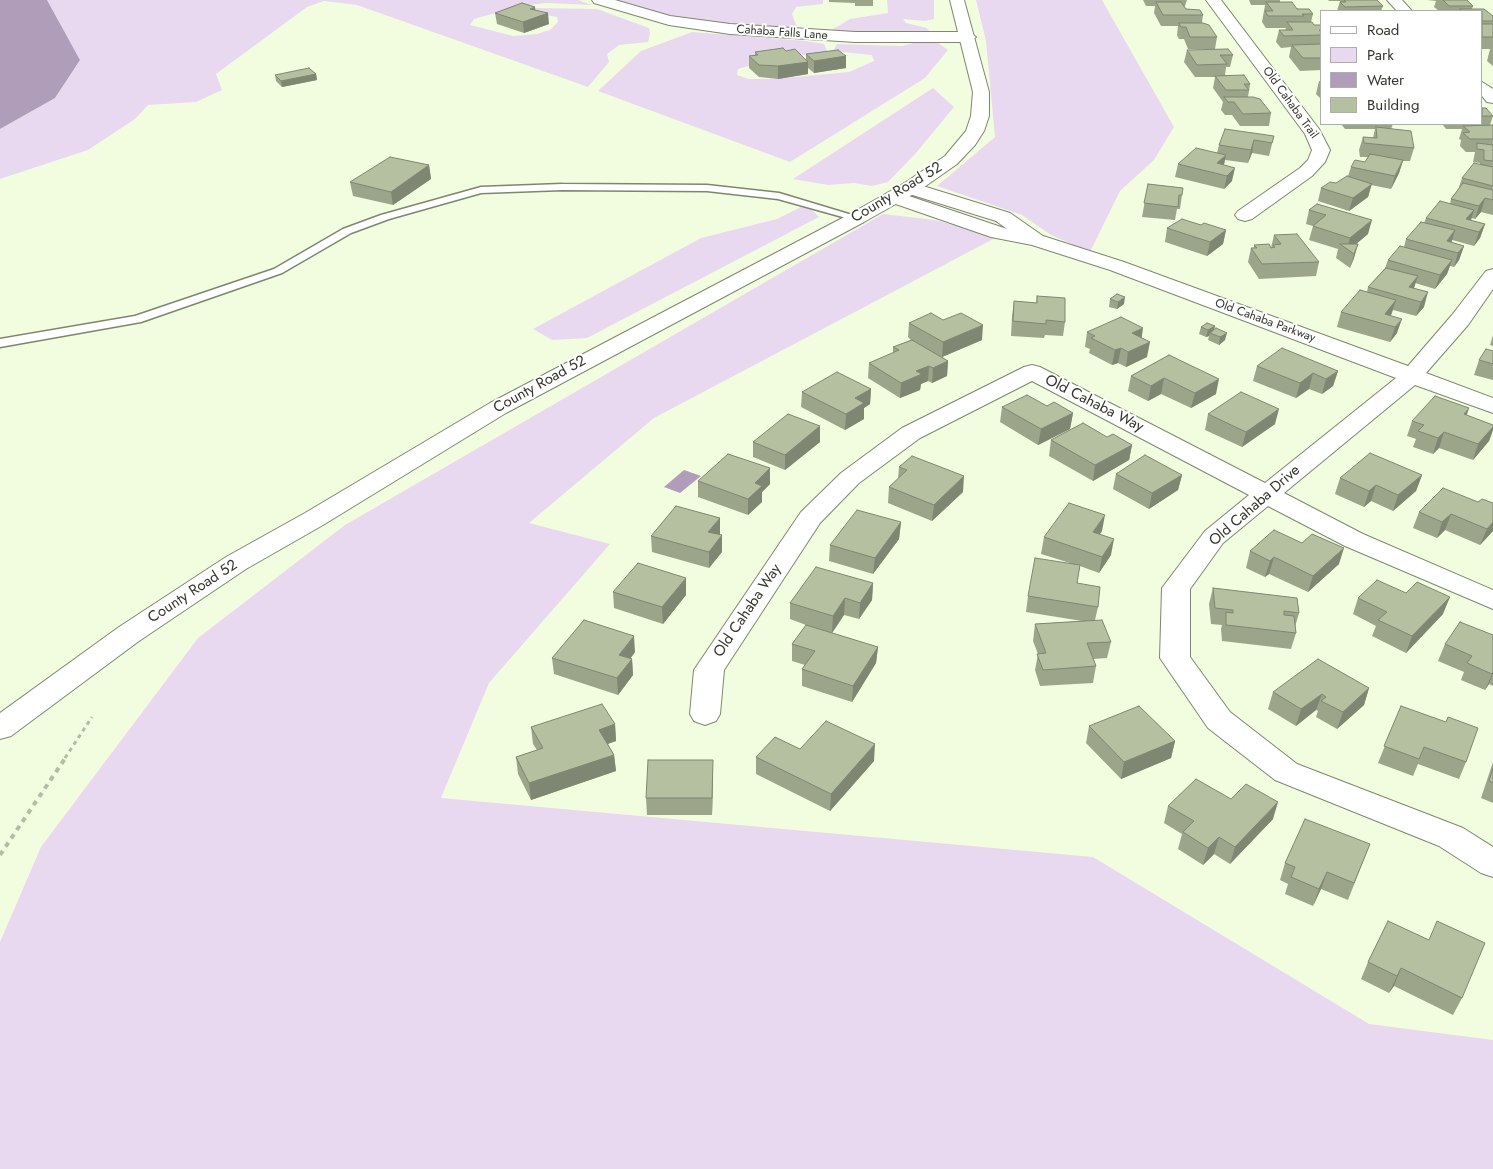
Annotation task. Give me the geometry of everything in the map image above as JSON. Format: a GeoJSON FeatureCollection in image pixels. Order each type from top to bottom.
{"type":"FeatureCollection","features":[{"type":"Feature","properties":{"kind":"street","name":"Cahaba Falls Lane"},"geometry":{"type":"LineString","coordinates":[[599,0],[669,20],[730,29],[881,38],[968,38]]}},
{"type":"Feature","properties":{"kind":"street","name":"County Road 52"},"geometry":{"type":"LineString","coordinates":[[0,728],[129,634],[236,564],[314,519],[444,439],[558,374],[857,218],[902,193],[951,160],[976,131],[980,116],[980,92],[957,0]]}},
{"type":"Feature","properties":{"kind":"street","name":"Old Cahaba Trail"},"geometry":{"type":"LineString","coordinates":[[1213,0],[1313,133],[1321,150],[1316,162],[1306,172],[1245,215]]}},
{"type":"Feature","properties":{"kind":"street"},"geometry":{"type":"LineString","coordinates":[[1394,0],[1404,10]]}},
{"type":"Feature","properties":{"kind":"street"},"geometry":{"type":"LineString","coordinates":[[1483,88],[1493,98]]}},
{"type":"Feature","properties":{"kind":"street","name":"Old Cahaba Parkway"},"geometry":{"type":"LineString","coordinates":[[902,193],[998,233],[1036,240],[1117,266],[1493,406]]}},
{"type":"Feature","properties":{"kind":"street","name":"Old Cahaba Drive"},"geometry":{"type":"LineString","coordinates":[[1493,275],[1460,320],[1412,376],[1214,537],[1176,588],[1175,658],[1219,720],[1286,772],[1451,837],[1493,864]]}},
{"type":"Feature","properties":{"kind":"street","name":"Old Cahaba Way"},"geometry":{"type":"LineString","coordinates":[[704,714],[709,670],[810,518],[850,478],[911,433],[1032,372],[1354,540],[1493,600]]}},
{"type":"Feature","properties":{"kind":"lane"},"geometry":{"type":"LineString","coordinates":[[0,342],[136,319],[278,270],[347,231],[385,217],[481,190],[571,187],[707,188],[779,196],[857,218]]}},
{"type":"Feature","properties":{"kind":"path"},"geometry":{"type":"LineString","coordinates":[[0,855],[92,717]]}},
{"type":"Feature","properties":{"kind":"green space"},"geometry":{"type":"Polygon","coordinates":[[[47,0],[578,0],[592,5],[546,3],[521,6],[474,19],[470,25],[513,36],[537,34],[550,30],[558,22],[557,17],[530,12],[532,8],[597,9],[649,28],[650,33],[648,42],[619,45],[607,54],[609,62],[588,87],[357,5],[324,1],[307,7],[216,74],[222,90],[196,102],[148,105],[135,119],[88,150],[0,179],[0,129],[55,98],[80,60],[47,0]]]}},
{"type":"Feature","properties":{"kind":"green space"},"geometry":{"type":"Polygon","coordinates":[[[610,0],[823,0],[823,4],[796,7],[792,14],[797,27],[780,30],[699,21],[645,11],[610,0]]]}},
{"type":"Feature","properties":{"kind":"green space"},"geometry":{"type":"Polygon","coordinates":[[[887,0],[934,0],[934,19],[925,21],[903,19],[906,23],[927,28],[929,31],[906,34],[830,31],[850,19],[888,13],[887,0]]]}},
{"type":"Feature","properties":{"kind":"green space"},"geometry":{"type":"Polygon","coordinates":[[[976,0],[1102,0],[1174,127],[1154,160],[1120,191],[1090,252],[1051,235],[1022,215],[937,186],[995,137],[986,41],[976,0]]]}},
{"type":"Feature","properties":{"kind":"green space"},"geometry":{"type":"Polygon","coordinates":[[[692,32],[806,41],[824,44],[828,53],[816,58],[795,53],[738,69],[737,75],[749,79],[773,79],[849,72],[874,61],[872,55],[833,51],[837,44],[902,46],[921,41],[937,42],[948,50],[925,78],[790,162],[598,91],[641,51],[692,32]]]}},
{"type":"Feature","properties":{"kind":"green space"},"geometry":{"type":"Polygon","coordinates":[[[933,88],[954,107],[916,153],[888,182],[872,186],[854,183],[828,185],[793,179],[933,88]]]}},
{"type":"Feature","properties":{"kind":"green space"},"geometry":{"type":"Polygon","coordinates":[[[801,207],[811,209],[819,217],[587,338],[552,340],[533,329],[701,238],[777,219],[801,207]]]}},
{"type":"Feature","properties":{"kind":"green space"},"geometry":{"type":"Polygon","coordinates":[[[883,214],[935,220],[997,237],[654,418],[529,523],[610,544],[489,683],[441,798],[1093,857],[1369,1024],[1493,1040],[1493,1169],[0,1169],[0,942],[41,847],[198,638],[345,525],[883,214]]]}},
{"type":"Feature","properties":{"kind":"water"},"geometry":{"type":"Polygon","coordinates":[[[0,0],[47,0],[80,60],[55,98],[0,129],[0,0]]]}},
{"type":"Feature","properties":{"kind":"water"},"geometry":{"type":"Polygon","coordinates":[[[684,470],[701,476],[680,493],[664,487],[684,470]]]}},
{"type":"Feature","properties":{"kind":"building"},"geometry":{"type":"Polygon","coordinates":[[[1344,0],[1377,0],[1383,6],[1345,7],[1340,2],[1346,2],[1344,0]]]}},
{"type":"Feature","properties":{"kind":"building"},"geometry":{"type":"Polygon","coordinates":[[[1443,0],[1467,0],[1473,6],[1449,6],[1443,0]]]}},
{"type":"Feature","properties":{"kind":"building"},"geometry":{"type":"Polygon","coordinates":[[[1156,2],[1181,2],[1186,9],[1200,10],[1203,15],[1163,15],[1156,2]]]}},
{"type":"Feature","properties":{"kind":"building"},"geometry":{"type":"Polygon","coordinates":[[[1266,2],[1292,2],[1297,9],[1309,9],[1313,14],[1302,14],[1304,16],[1268,16],[1265,11],[1273,11],[1266,2]]]}},
{"type":"Feature","properties":{"kind":"building"},"geometry":{"type":"Polygon","coordinates":[[[522,3],[535,7],[530,9],[548,13],[523,22],[495,13],[522,3]]]}},
{"type":"Feature","properties":{"kind":"building"},"geometry":{"type":"Polygon","coordinates":[[[1460,9],[1484,9],[1493,16],[1493,21],[1483,21],[1483,10],[1460,9]]]}},
{"type":"Feature","properties":{"kind":"building"},"geometry":{"type":"Polygon","coordinates":[[[1287,22],[1312,22],[1314,25],[1320,25],[1320,35],[1284,36],[1279,30],[1293,30],[1287,22]]]}},
{"type":"Feature","properties":{"kind":"building"},"geometry":{"type":"Polygon","coordinates":[[[1179,23],[1203,23],[1209,25],[1217,37],[1190,37],[1186,27],[1181,27],[1179,23]]]}},
{"type":"Feature","properties":{"kind":"building"},"geometry":{"type":"Polygon","coordinates":[[[1483,24],[1493,24],[1493,37],[1483,37],[1483,24]]]}},
{"type":"Feature","properties":{"kind":"building"},"geometry":{"type":"Polygon","coordinates":[[[1320,44],[1320,58],[1303,58],[1292,45],[1320,44]]]}},
{"type":"Feature","properties":{"kind":"building"},"geometry":{"type":"Polygon","coordinates":[[[783,48],[786,51],[795,49],[808,62],[778,66],[759,65],[749,56],[758,55],[755,52],[783,48]]]}},
{"type":"Feature","properties":{"kind":"building"},"geometry":{"type":"Polygon","coordinates":[[[1228,49],[1233,55],[1220,55],[1227,64],[1197,65],[1187,50],[1228,49]]]}},
{"type":"Feature","properties":{"kind":"building"},"geometry":{"type":"Polygon","coordinates":[[[838,50],[846,56],[814,61],[806,54],[838,50]]]}},
{"type":"Feature","properties":{"kind":"building"},"geometry":{"type":"Polygon","coordinates":[[[309,68],[316,74],[281,81],[275,75],[309,68]]]}},
{"type":"Feature","properties":{"kind":"building"},"geometry":{"type":"Polygon","coordinates":[[[1244,75],[1250,84],[1244,84],[1249,90],[1226,90],[1215,76],[1244,75]]]}},
{"type":"Feature","properties":{"kind":"building"},"geometry":{"type":"Polygon","coordinates":[[[1224,97],[1253,97],[1260,99],[1271,113],[1243,114],[1234,102],[1228,102],[1224,97]]]}},
{"type":"Feature","properties":{"kind":"building"},"geometry":{"type":"Polygon","coordinates":[[[1483,108],[1486,108],[1493,116],[1483,116],[1483,108]]]}},
{"type":"Feature","properties":{"kind":"building"},"geometry":{"type":"Polygon","coordinates":[[[1493,125],[1493,139],[1470,139],[1463,133],[1470,132],[1463,126],[1493,125]]]}},
{"type":"Feature","properties":{"kind":"building"},"geometry":{"type":"Polygon","coordinates":[[[1376,127],[1411,131],[1414,148],[1364,143],[1363,137],[1377,138],[1376,127]]]}},
{"type":"Feature","properties":{"kind":"building"},"geometry":{"type":"Polygon","coordinates":[[[1225,129],[1274,136],[1272,143],[1254,140],[1251,150],[1219,145],[1225,129]]]}},
{"type":"Feature","properties":{"kind":"building"},"geometry":{"type":"Polygon","coordinates":[[[1477,143],[1493,145],[1493,161],[1484,160],[1484,150],[1477,149],[1477,143]]]}},
{"type":"Feature","properties":{"kind":"building"},"geometry":{"type":"Polygon","coordinates":[[[1196,148],[1226,155],[1217,163],[1235,168],[1227,176],[1178,164],[1196,148]]]}},
{"type":"Feature","properties":{"kind":"building"},"geometry":{"type":"Polygon","coordinates":[[[1370,154],[1403,160],[1395,176],[1351,167],[1355,160],[1365,162],[1370,154]]]}},
{"type":"Feature","properties":{"kind":"building"},"geometry":{"type":"Polygon","coordinates":[[[390,157],[429,165],[391,192],[350,182],[390,157]]]}},
{"type":"Feature","properties":{"kind":"building"},"geometry":{"type":"Polygon","coordinates":[[[1474,163],[1493,167],[1493,186],[1462,178],[1474,163]]]}},
{"type":"Feature","properties":{"kind":"building"},"geometry":{"type":"Polygon","coordinates":[[[1347,176],[1372,184],[1353,198],[1321,188],[1330,182],[1336,183],[1347,176]]]}},
{"type":"Feature","properties":{"kind":"building"},"geometry":{"type":"Polygon","coordinates":[[[1463,183],[1493,190],[1493,200],[1485,198],[1479,206],[1451,199],[1463,183]]]}},
{"type":"Feature","properties":{"kind":"building"},"geometry":{"type":"Polygon","coordinates":[[[1148,184],[1183,188],[1182,195],[1179,195],[1178,207],[1144,203],[1148,184]]]}},
{"type":"Feature","properties":{"kind":"building"},"geometry":{"type":"Polygon","coordinates":[[[1440,201],[1474,210],[1466,219],[1485,224],[1479,232],[1426,218],[1440,201]]]}},
{"type":"Feature","properties":{"kind":"building"},"geometry":{"type":"Polygon","coordinates":[[[1317,204],[1372,220],[1350,238],[1313,226],[1326,215],[1309,210],[1317,204]]]}},
{"type":"Feature","properties":{"kind":"building"},"geometry":{"type":"Polygon","coordinates":[[[1182,219],[1226,230],[1210,242],[1167,228],[1182,219]]]}},
{"type":"Feature","properties":{"kind":"building"},"geometry":{"type":"Polygon","coordinates":[[[1421,222],[1455,230],[1447,241],[1464,246],[1458,253],[1406,239],[1421,222]]]}},
{"type":"Feature","properties":{"kind":"building"},"geometry":{"type":"Polygon","coordinates":[[[1297,234],[1319,262],[1262,264],[1251,248],[1257,248],[1254,245],[1269,244],[1271,248],[1275,247],[1273,245],[1281,244],[1274,235],[1297,234]]]}},
{"type":"Feature","properties":{"kind":"building"},"geometry":{"type":"Polygon","coordinates":[[[1340,244],[1358,244],[1354,254],[1340,244]]]}},
{"type":"Feature","properties":{"kind":"building"},"geometry":{"type":"Polygon","coordinates":[[[1400,246],[1452,260],[1440,275],[1388,260],[1400,246]]]}},
{"type":"Feature","properties":{"kind":"building"},"geometry":{"type":"Polygon","coordinates":[[[1386,268],[1418,276],[1409,287],[1428,292],[1421,302],[1368,287],[1386,268]]]}},
{"type":"Feature","properties":{"kind":"building"},"geometry":{"type":"Polygon","coordinates":[[[1360,290],[1396,300],[1385,314],[1402,319],[1395,327],[1341,312],[1360,290]]]}},
{"type":"Feature","properties":{"kind":"building"},"geometry":{"type":"Polygon","coordinates":[[[1117,294],[1125,297],[1118,302],[1110,299],[1117,294]]]}},
{"type":"Feature","properties":{"kind":"building"},"geometry":{"type":"Polygon","coordinates":[[[1037,296],[1065,298],[1065,322],[1046,320],[1046,324],[1013,321],[1014,301],[1037,303],[1037,296]]]}},
{"type":"Feature","properties":{"kind":"building"},"geometry":{"type":"Polygon","coordinates":[[[931,313],[943,320],[961,313],[983,325],[943,342],[909,323],[931,313]]]}},
{"type":"Feature","properties":{"kind":"building"},"geometry":{"type":"Polygon","coordinates":[[[1121,317],[1143,328],[1132,333],[1150,342],[1128,352],[1121,348],[1115,350],[1091,338],[1095,336],[1087,332],[1121,317]]]}},
{"type":"Feature","properties":{"kind":"building"},"geometry":{"type":"Polygon","coordinates":[[[1207,323],[1215,326],[1208,330],[1201,327],[1207,323]]]}},
{"type":"Feature","properties":{"kind":"building"},"geometry":{"type":"Polygon","coordinates":[[[1216,328],[1227,333],[1220,337],[1210,333],[1216,328]]]}},
{"type":"Feature","properties":{"kind":"building"},"geometry":{"type":"Polygon","coordinates":[[[912,340],[948,361],[933,368],[929,366],[916,371],[922,374],[901,383],[869,363],[899,350],[893,347],[912,340]]]}},
{"type":"Feature","properties":{"kind":"building"},"geometry":{"type":"Polygon","coordinates":[[[1282,348],[1338,371],[1326,379],[1313,373],[1300,383],[1257,366],[1282,348]]]}},
{"type":"Feature","properties":{"kind":"building"},"geometry":{"type":"Polygon","coordinates":[[[1486,349],[1493,351],[1493,364],[1479,360],[1486,349]]]}},
{"type":"Feature","properties":{"kind":"building"},"geometry":{"type":"Polygon","coordinates":[[[1169,355],[1219,379],[1195,393],[1164,378],[1151,386],[1131,376],[1169,355]]]}},
{"type":"Feature","properties":{"kind":"building"},"geometry":{"type":"Polygon","coordinates":[[[837,372],[871,389],[855,398],[864,403],[846,414],[802,392],[837,372]]]}},
{"type":"Feature","properties":{"kind":"building"},"geometry":{"type":"Polygon","coordinates":[[[1241,392],[1279,409],[1246,432],[1208,414],[1241,392]]]}},
{"type":"Feature","properties":{"kind":"building"},"geometry":{"type":"Polygon","coordinates":[[[1027,395],[1047,406],[1054,402],[1073,413],[1041,429],[1002,407],[1027,395]]]}},
{"type":"Feature","properties":{"kind":"building"},"geometry":{"type":"Polygon","coordinates":[[[1435,396],[1469,408],[1464,414],[1493,425],[1493,427],[1478,444],[1444,432],[1438,438],[1418,431],[1424,425],[1412,421],[1435,396]]]}},
{"type":"Feature","properties":{"kind":"building"},"geometry":{"type":"Polygon","coordinates":[[[788,414],[820,426],[785,455],[753,442],[788,414]]]}},
{"type":"Feature","properties":{"kind":"building"},"geometry":{"type":"Polygon","coordinates":[[[1083,423],[1107,437],[1113,434],[1132,445],[1095,465],[1051,440],[1083,423]]]}},
{"type":"Feature","properties":{"kind":"building"},"geometry":{"type":"Polygon","coordinates":[[[1370,453],[1422,475],[1398,495],[1376,485],[1369,491],[1340,478],[1370,453]]]}},
{"type":"Feature","properties":{"kind":"building"},"geometry":{"type":"Polygon","coordinates":[[[728,454],[770,468],[755,483],[762,486],[748,499],[698,481],[728,454]]]}},
{"type":"Feature","properties":{"kind":"building"},"geometry":{"type":"Polygon","coordinates":[[[1145,455],[1182,475],[1152,493],[1116,474],[1145,455]]]}},
{"type":"Feature","properties":{"kind":"building"},"geometry":{"type":"Polygon","coordinates":[[[912,456],[964,476],[934,505],[889,487],[907,470],[899,467],[912,456]]]}},
{"type":"Feature","properties":{"kind":"building"},"geometry":{"type":"Polygon","coordinates":[[[1443,488],[1478,502],[1482,499],[1493,503],[1493,522],[1487,529],[1451,514],[1442,522],[1419,512],[1443,488]]]}},
{"type":"Feature","properties":{"kind":"building"},"geometry":{"type":"Polygon","coordinates":[[[1069,503],[1105,515],[1093,532],[1114,539],[1102,557],[1044,537],[1069,503]]]}},
{"type":"Feature","properties":{"kind":"building"},"geometry":{"type":"Polygon","coordinates":[[[676,506],[720,518],[708,532],[722,535],[709,552],[651,536],[676,506]]]}},
{"type":"Feature","properties":{"kind":"building"},"geometry":{"type":"Polygon","coordinates":[[[857,510],[901,522],[875,558],[830,545],[857,510]]]}},
{"type":"Feature","properties":{"kind":"building"},"geometry":{"type":"Polygon","coordinates":[[[1274,530],[1302,543],[1312,534],[1344,548],[1313,576],[1274,557],[1270,561],[1250,551],[1274,530]]]}},
{"type":"Feature","properties":{"kind":"building"},"geometry":{"type":"Polygon","coordinates":[[[1035,558],[1080,565],[1077,583],[1100,587],[1098,607],[1028,596],[1035,558]]]}},
{"type":"Feature","properties":{"kind":"building"},"geometry":{"type":"Polygon","coordinates":[[[638,563],[686,578],[662,607],[613,592],[638,563]]]}},
{"type":"Feature","properties":{"kind":"building"},"geometry":{"type":"Polygon","coordinates":[[[816,567],[873,583],[860,603],[845,598],[833,616],[790,603],[816,567]]]}},
{"type":"Feature","properties":{"kind":"building"},"geometry":{"type":"Polygon","coordinates":[[[1377,580],[1406,593],[1417,582],[1450,597],[1412,636],[1378,620],[1387,612],[1358,598],[1377,580]]]}},
{"type":"Feature","properties":{"kind":"building"},"geometry":{"type":"Polygon","coordinates":[[[1213,588],[1297,598],[1299,613],[1284,611],[1284,615],[1294,616],[1296,633],[1226,625],[1226,612],[1233,613],[1233,610],[1215,608],[1213,588]]]}},
{"type":"Feature","properties":{"kind":"building"},"geometry":{"type":"Polygon","coordinates":[[[584,620],[634,636],[619,655],[632,659],[617,678],[552,658],[584,620]]]}},
{"type":"Feature","properties":{"kind":"building"},"geometry":{"type":"Polygon","coordinates":[[[1102,620],[1111,642],[1087,643],[1096,666],[1043,670],[1037,654],[1046,653],[1035,624],[1102,620]]]}},
{"type":"Feature","properties":{"kind":"building"},"geometry":{"type":"Polygon","coordinates":[[[1460,622],[1493,635],[1492,674],[1467,663],[1472,656],[1445,644],[1460,622]]]}},
{"type":"Feature","properties":{"kind":"building"},"geometry":{"type":"Polygon","coordinates":[[[806,625],[878,647],[853,686],[802,669],[815,651],[792,644],[806,625]]]}},
{"type":"Feature","properties":{"kind":"building"},"geometry":{"type":"Polygon","coordinates":[[[1318,659],[1369,688],[1343,712],[1321,701],[1326,697],[1322,694],[1301,709],[1273,692],[1318,659]]]}},
{"type":"Feature","properties":{"kind":"building"},"geometry":{"type":"Polygon","coordinates":[[[602,704],[615,724],[599,730],[614,755],[529,783],[516,757],[543,748],[531,727],[602,704]]]}},
{"type":"Feature","properties":{"kind":"building"},"geometry":{"type":"Polygon","coordinates":[[[1139,706],[1175,741],[1124,762],[1089,726],[1139,706]]]}},
{"type":"Feature","properties":{"kind":"building"},"geometry":{"type":"Polygon","coordinates":[[[1401,706],[1446,722],[1448,717],[1478,728],[1466,762],[1424,747],[1419,759],[1384,746],[1401,706]]]}},
{"type":"Feature","properties":{"kind":"building"},"geometry":{"type":"Polygon","coordinates":[[[826,721],[875,744],[831,794],[756,757],[775,737],[800,749],[826,721]]]}},
{"type":"Feature","properties":{"kind":"building"},"geometry":{"type":"Polygon","coordinates":[[[648,760],[713,760],[712,798],[646,798],[648,760]]]}},
{"type":"Feature","properties":{"kind":"building"},"geometry":{"type":"Polygon","coordinates":[[[1493,768],[1493,783],[1489,781],[1493,768]]]}},
{"type":"Feature","properties":{"kind":"building"},"geometry":{"type":"Polygon","coordinates":[[[1196,779],[1231,799],[1246,784],[1278,802],[1235,847],[1219,837],[1208,848],[1183,832],[1194,821],[1168,806],[1196,779]]]}},
{"type":"Feature","properties":{"kind":"building"},"geometry":{"type":"Polygon","coordinates":[[[1305,819],[1370,844],[1354,883],[1327,872],[1319,889],[1291,877],[1295,867],[1285,863],[1305,819]]]}},
{"type":"Feature","properties":{"kind":"building"},"geometry":{"type":"Polygon","coordinates":[[[1388,921],[1429,940],[1437,921],[1485,943],[1462,998],[1401,968],[1397,976],[1368,962],[1388,921]]]}}]}
